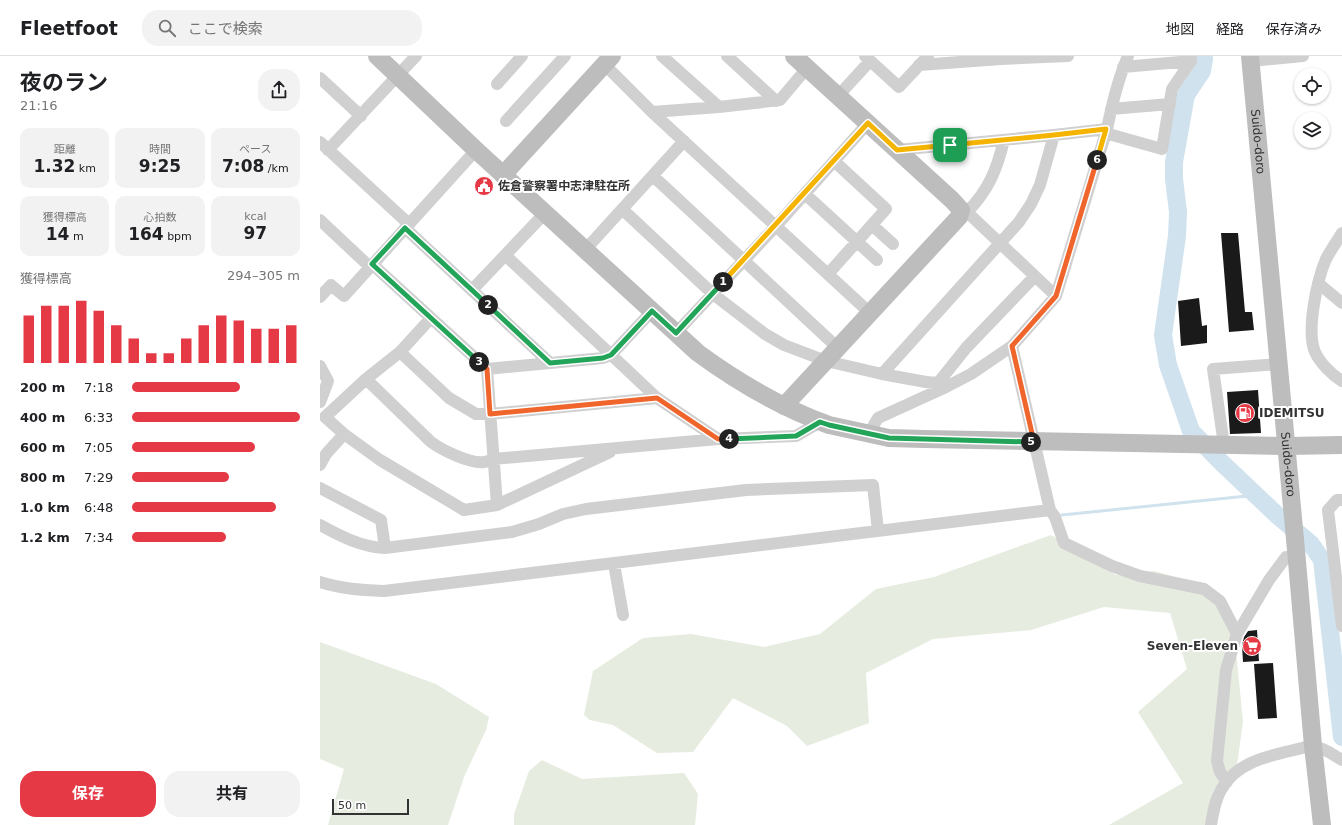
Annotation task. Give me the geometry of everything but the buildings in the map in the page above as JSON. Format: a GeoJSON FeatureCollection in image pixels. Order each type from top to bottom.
{"type":"FeatureCollection","features":[{"type":"Feature","properties":{"kind":"street"},"geometry":{"type":"LineString","coordinates":[[377,56],[503,175],[698,353],[733,378],[784,406],[820,422],[889,438],[1287,446],[1342,445]]}},
{"type":"Feature","properties":{"kind":"street"},"geometry":{"type":"LineString","coordinates":[[416,56],[361,116],[324,146],[472,290],[550,363]]}},
{"type":"Feature","properties":{"kind":"street"},"geometry":{"type":"LineString","coordinates":[[497,84],[522,56]]}},
{"type":"Feature","properties":{"kind":"street"},"geometry":{"type":"LineString","coordinates":[[506,120],[565,56]]}},
{"type":"Feature","properties":{"kind":"street"},"geometry":{"type":"LineString","coordinates":[[662,56],[719,107]]}},
{"type":"Feature","properties":{"kind":"street"},"geometry":{"type":"LineString","coordinates":[[727,56],[776,101]]}},
{"type":"Feature","properties":{"kind":"street"},"geometry":{"type":"LineString","coordinates":[[794,56],[1056,296]]}},
{"type":"Feature","properties":{"kind":"street"},"geometry":{"type":"LineString","coordinates":[[838,96],[867,58],[899,87],[928,56]]}},
{"type":"Feature","properties":{"kind":"street"},"geometry":{"type":"LineString","coordinates":[[919,65],[1000,57],[1068,56]]}},
{"type":"Feature","properties":{"kind":"street"},"geometry":{"type":"LineString","coordinates":[[1250,59],[1302,56]]}},
{"type":"Feature","properties":{"kind":"street"},"geometry":{"type":"LineString","coordinates":[[869,433],[878,418],[942,385],[971,374],[1012,346],[1056,296],[1106,131],[1125,62],[1191,59]]}},
{"type":"Feature","properties":{"kind":"street"},"geometry":{"type":"LineString","coordinates":[[897,150],[1106,131],[1162,150],[1172,89],[1191,59]]}},
{"type":"Feature","properties":{"kind":"street","name":"Suido-doro"},"geometry":{"type":"LineString","coordinates":[[1250,59],[1294,520],[1291,553],[1322,825]]}},
{"type":"Feature","properties":{"kind":"street"},"geometry":{"type":"LineString","coordinates":[[503,175],[608,60],[652,112],[870,313]]}},
{"type":"Feature","properties":{"kind":"street"},"geometry":{"type":"LineString","coordinates":[[652,112],[719,107],[780,100],[808,68]]}},
{"type":"Feature","properties":{"kind":"street"},"geometry":{"type":"LineString","coordinates":[[320,78],[361,116]]}},
{"type":"Feature","properties":{"kind":"street"},"geometry":{"type":"LineString","coordinates":[[1111,109],[1170,104]]}},
{"type":"Feature","properties":{"kind":"street"},"geometry":{"type":"LineString","coordinates":[[676,333],[776,226],[868,123]]}},
{"type":"Feature","properties":{"kind":"street"},"geometry":{"type":"LineString","coordinates":[[882,374],[1019,222],[1031,204],[1040,185],[1054,135]]}},
{"type":"Feature","properties":{"kind":"street"},"geometry":{"type":"LineString","coordinates":[[784,406],[964,211],[984,192],[991,181],[1000,158],[1004,140]]}},
{"type":"Feature","properties":{"kind":"street"},"geometry":{"type":"LineString","coordinates":[[585,250],[684,142]]}},
{"type":"Feature","properties":{"kind":"street"},"geometry":{"type":"LineString","coordinates":[[320,297],[331,285],[344,296],[476,150]]}},
{"type":"Feature","properties":{"kind":"street"},"geometry":{"type":"LineString","coordinates":[[828,274],[886,209],[834,161]]}},
{"type":"Feature","properties":{"kind":"street"},"geometry":{"type":"LineString","coordinates":[[653,176],[838,348]]}},
{"type":"Feature","properties":{"kind":"street"},"geometry":{"type":"LineString","coordinates":[[805,194],[877,260]]}},
{"type":"Feature","properties":{"kind":"street"},"geometry":{"type":"LineString","coordinates":[[622,209],[713,294],[765,334],[784,345],[826,361],[882,374],[942,385]]}},
{"type":"Feature","properties":{"kind":"street"},"geometry":{"type":"LineString","coordinates":[[472,290],[545,213]]}},
{"type":"Feature","properties":{"kind":"street"},"geometry":{"type":"LineString","coordinates":[[320,220],[487,369],[497,506]]}},
{"type":"Feature","properties":{"kind":"street"},"geometry":{"type":"LineString","coordinates":[[872,224],[893,244]]}},
{"type":"Feature","properties":{"kind":"street"},"geometry":{"type":"LineString","coordinates":[[1342,235],[1326,260],[1318,283],[1312,331],[1315,352],[1327,369],[1342,381]]}},
{"type":"Feature","properties":{"kind":"street"},"geometry":{"type":"LineString","coordinates":[[505,256],[657,398],[718,439]]}},
{"type":"Feature","properties":{"kind":"street"},"geometry":{"type":"LineString","coordinates":[[942,385],[966,348],[1035,276]]}},
{"type":"Feature","properties":{"kind":"street"},"geometry":{"type":"LineString","coordinates":[[1318,283],[1342,303]]}},
{"type":"Feature","properties":{"kind":"street"},"geometry":{"type":"LineString","coordinates":[[487,369],[603,358],[611,355],[652,311]]}},
{"type":"Feature","properties":{"kind":"street"},"geometry":{"type":"LineString","coordinates":[[431,318],[400,352],[323,414],[344,434],[380,460],[464,510],[497,506],[616,449]]}},
{"type":"Feature","properties":{"kind":"street"},"geometry":{"type":"LineString","coordinates":[[1012,346],[1050,510],[1055,517],[1064,543],[1112,566],[1140,576],[1204,590],[1220,601],[1237,634]]}},
{"type":"Feature","properties":{"kind":"street"},"geometry":{"type":"LineString","coordinates":[[400,352],[449,398],[476,414],[490,414],[657,398]]}},
{"type":"Feature","properties":{"kind":"street"},"geometry":{"type":"LineString","coordinates":[[1224,445],[1213,369],[1279,364]]}},
{"type":"Feature","properties":{"kind":"street"},"geometry":{"type":"LineString","coordinates":[[320,366],[328,381],[320,402]]}},
{"type":"Feature","properties":{"kind":"street"},"geometry":{"type":"LineString","coordinates":[[366,379],[431,442],[456,455],[474,461],[484,462],[493,459],[718,439],[796,436],[820,422]]}},
{"type":"Feature","properties":{"kind":"street"},"geometry":{"type":"LineString","coordinates":[[320,465],[326,454],[344,434]]}},
{"type":"Feature","properties":{"kind":"street"},"geometry":{"type":"LineString","coordinates":[[320,525],[360,544],[374,548],[384,548],[512,532],[540,524],[563,514],[586,509],[746,490],[873,485],[878,531]]}},
{"type":"Feature","properties":{"kind":"street"},"geometry":{"type":"LineString","coordinates":[[320,488],[381,520],[384,548]]}},
{"type":"Feature","properties":{"kind":"street"},"geometry":{"type":"LineString","coordinates":[[1342,500],[1337,500],[1328,510],[1342,626]]}},
{"type":"Feature","properties":{"kind":"street"},"geometry":{"type":"LineString","coordinates":[[320,582],[353,590],[384,591],[1050,510]]}},
{"type":"Feature","properties":{"kind":"street"},"geometry":{"type":"LineString","coordinates":[[1227,782],[1220,772],[1217,761],[1226,670],[1237,634],[1269,580],[1291,553]]}},
{"type":"Feature","properties":{"kind":"street"},"geometry":{"type":"LineString","coordinates":[[614,564],[623,615]]}},
{"type":"Feature","properties":{"kind":"street"},"geometry":{"type":"LineString","coordinates":[[1211,825],[1214,808],[1221,789],[1232,776],[1249,764],[1260,759],[1313,746],[1325,750],[1342,760]]}},
{"type":"Feature","properties":{"kind":"shaded area"},"geometry":{"type":"Polygon","coordinates":[[[1051,535],[1116,575],[1154,571],[1205,585],[1232,610],[1243,722],[1237,765],[1213,791],[1207,825],[1109,825],[1183,783],[1138,712],[1187,669],[1170,613],[1104,607],[1031,630],[933,639],[866,673],[869,723],[807,746],[787,726],[733,698],[693,752],[657,753],[613,725],[590,720],[584,715],[593,671],[643,638],[691,634],[764,647],[820,634],[876,589],[934,577],[1051,535]]]}},
{"type":"Feature","properties":{"kind":"shaded area"},"geometry":{"type":"Polygon","coordinates":[[[320,642],[436,684],[489,717],[486,730],[464,777],[448,825],[328,825],[344,769],[320,759],[320,642]]]}},
{"type":"Feature","properties":{"kind":"shaded area"},"geometry":{"type":"Polygon","coordinates":[[[542,760],[582,779],[684,773],[698,794],[695,825],[514,825],[514,814],[529,771],[542,760]]]}},
{"type":"Feature","properties":{"kind":"waterway"},"geometry":{"type":"LineString","coordinates":[[1204,56],[1202,71],[1186,95],[1174,162],[1174,179],[1178,212],[1177,236],[1163,335],[1168,365],[1191,431],[1221,462],[1278,516],[1311,544],[1322,560],[1342,737]]}},
{"type":"Feature","properties":{"kind":"waterway"},"geometry":{"type":"LineString","coordinates":[[1062,515],[1257,495]]}},
{"type":"Feature","properties":{"kind":"place","name":"佐倉警察署中志津駐在所"},"geometry":{"type":"Point","coordinates":[484,186]}},
{"type":"Feature","properties":{"kind":"place","name":"IDEMITSU"},"geometry":{"type":"Point","coordinates":[1245,413]}},
{"type":"Feature","properties":{"kind":"place","name":"Seven-Eleven"},"geometry":{"type":"Point","coordinates":[1252,646]}},
{"type":"Feature","properties":{"kind":"route"},"geometry":{"type":"LineString","coordinates":[[868,123],[897,150],[950,145],[1106,129],[1056,296],[1012,346],[1034,442],[889,438],[820,422],[796,436],[718,439],[657,398],[490,414],[487,369],[372,264],[405,228],[550,363],[603,358],[611,355],[652,311],[676,333],[776,226],[868,123]]}}]}
